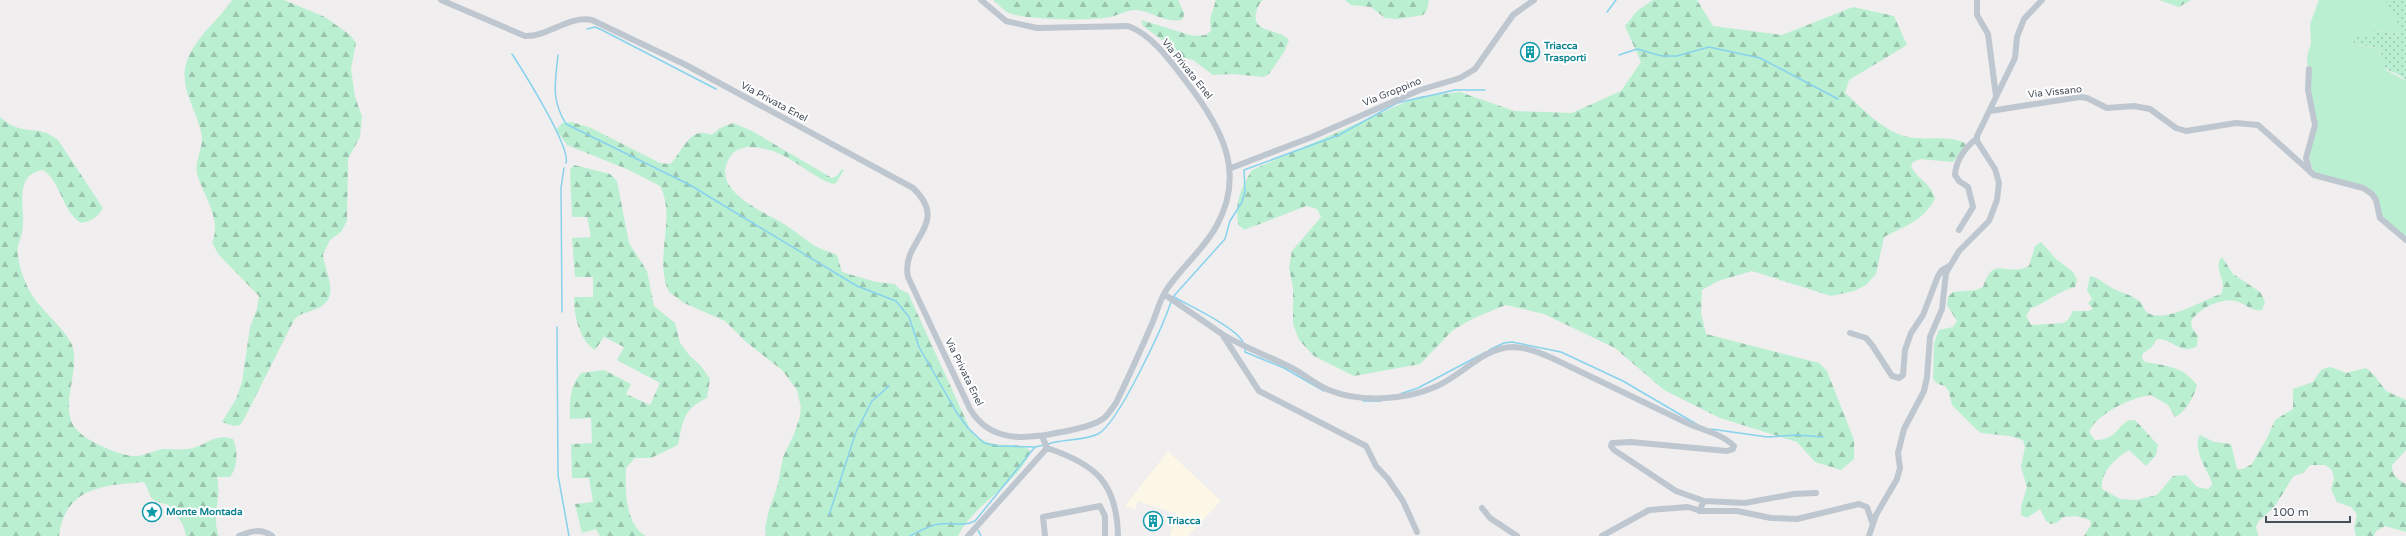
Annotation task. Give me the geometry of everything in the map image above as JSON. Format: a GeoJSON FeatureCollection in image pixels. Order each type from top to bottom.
{"type":"FeatureCollection","features":[{"type":"Feature","properties":{"kind":"street","name":"Via Privata Enel"},"geometry":{"type":"LineString","coordinates":[[442,0],[525,36],[538,35],[583,18],[592,20],[686,65],[912,188],[922,197],[927,207],[928,218],[908,261],[908,277],[970,409],[982,425],[1001,435],[1043,438],[1087,426],[1104,418],[1116,403],[1167,295],[1217,225],[1227,202],[1231,183],[1231,168],[1216,127],[1203,103],[1151,40],[1137,29],[1128,26],[1037,28],[1006,21],[981,0]]}},
{"type":"Feature","properties":{"kind":"street","name":"Via Groppino"},"geometry":{"type":"LineString","coordinates":[[1231,168],[1312,137],[1420,90],[1460,78],[1475,69],[1513,15],[1534,0]]}},
{"type":"Feature","properties":{"kind":"street"},"geometry":{"type":"LineString","coordinates":[[1977,0],[1977,15],[1988,34],[1996,96]]}},
{"type":"Feature","properties":{"kind":"street"},"geometry":{"type":"LineString","coordinates":[[1959,230],[1973,207],[1968,187],[1958,181],[1955,175],[1956,164],[1968,146],[1976,139],[2015,58],[2017,37],[2024,19],[2042,0]]}},
{"type":"Feature","properties":{"kind":"street"},"geometry":{"type":"LineString","coordinates":[[2309,69],[2308,90],[2315,125],[2306,158],[2310,172]]}},
{"type":"Feature","properties":{"kind":"street","name":"Via Vissano"},"geometry":{"type":"LineString","coordinates":[[1990,111],[2080,97],[2087,98],[2107,108],[2134,106],[2150,109],[2176,128],[2186,131],[2236,123],[2252,124],[2266,132],[2310,172],[2321,179],[2346,184],[2367,191],[2376,200],[2380,218],[2406,240]]}},
{"type":"Feature","properties":{"kind":"street"},"geometry":{"type":"LineString","coordinates":[[1868,536],[1872,522],[1897,479],[1900,468],[1898,453],[1904,429],[1924,391],[1930,336],[1942,309],[1945,280],[1949,266],[1959,251],[1989,221],[1998,200],[1999,183],[1996,169],[1976,139]]}},
{"type":"Feature","properties":{"kind":"street"},"geometry":{"type":"LineString","coordinates":[[1850,333],[1866,338],[1892,376],[1899,378],[1903,375],[1905,350],[1911,333],[1923,315],[1938,276],[1942,270],[1949,266]]}},
{"type":"Feature","properties":{"kind":"street"},"geometry":{"type":"LineString","coordinates":[[1167,295],[1222,334],[1293,368],[1327,390],[1367,397],[1398,397],[1415,394],[1436,387],[1487,353],[1501,349],[1526,348],[1556,360],[1686,422],[1728,440],[1734,446],[1733,449],[1727,451],[1631,442],[1612,443],[1611,446],[1614,450],[1676,491],[1704,501],[1745,503],[1794,494],[1816,493]]}},
{"type":"Feature","properties":{"kind":"street"},"geometry":{"type":"LineString","coordinates":[[1222,334],[1260,391],[1366,446],[1376,466],[1388,479],[1403,501],[1417,532]]}},
{"type":"Feature","properties":{"kind":"street"},"geometry":{"type":"LineString","coordinates":[[1043,438],[1047,448],[1075,458],[1096,473],[1106,485],[1113,498],[1118,536]]}},
{"type":"Feature","properties":{"kind":"street"},"geometry":{"type":"LineString","coordinates":[[968,536],[1047,448]]}},
{"type":"Feature","properties":{"kind":"street"},"geometry":{"type":"LineString","coordinates":[[1699,511],[1704,501]]}},
{"type":"Feature","properties":{"kind":"street"},"geometry":{"type":"LineString","coordinates":[[1602,536],[1649,510],[1688,507],[1699,511],[1737,511],[1771,518],[1797,519],[1859,504],[1867,507],[1872,522]]}},
{"type":"Feature","properties":{"kind":"street"},"geometry":{"type":"LineString","coordinates":[[1045,536],[1043,517],[1100,506],[1105,516],[1105,536]]}},
{"type":"Feature","properties":{"kind":"street"},"geometry":{"type":"LineString","coordinates":[[1482,508],[1490,518],[1517,536]]}},
{"type":"Feature","properties":{"kind":"street"},"geometry":{"type":"LineString","coordinates":[[239,536],[254,530],[261,531],[272,536]]}},
{"type":"Feature","properties":{"kind":"shaded area"},"geometry":{"type":"Polygon","coordinates":[[[1168,451],[1221,501],[1188,536],[1170,536],[1176,514],[1138,501],[1135,510],[1125,506],[1168,451]]]}},
{"type":"Feature","properties":{"kind":"green space"},"geometry":{"type":"Polygon","coordinates":[[[232,0],[284,0],[325,17],[350,35],[356,43],[351,69],[355,97],[362,116],[360,137],[348,159],[347,221],[341,232],[330,240],[323,254],[330,284],[329,298],[324,304],[316,309],[302,314],[294,320],[244,419],[240,425],[234,426],[222,422],[236,399],[242,382],[250,327],[257,309],[259,296],[219,255],[212,243],[215,234],[215,225],[211,208],[200,183],[196,169],[202,137],[199,123],[186,88],[185,79],[187,61],[191,52],[202,36],[232,0]]]}},
{"type":"Feature","properties":{"kind":"green space"},"geometry":{"type":"Polygon","coordinates":[[[993,0],[1178,0],[1184,13],[1183,19],[1177,20],[1165,19],[1136,10],[1101,18],[1046,19],[1032,18],[1009,13],[993,0]]]}},
{"type":"Feature","properties":{"kind":"green space"},"geometry":{"type":"Polygon","coordinates":[[[1216,0],[1263,0],[1259,4],[1256,12],[1256,20],[1258,25],[1289,40],[1284,52],[1269,74],[1264,77],[1232,74],[1213,75],[1193,60],[1175,56],[1169,45],[1143,26],[1141,20],[1193,36],[1206,35],[1211,31],[1210,19],[1216,0]]]}},
{"type":"Feature","properties":{"kind":"green space"},"geometry":{"type":"Polygon","coordinates":[[[1345,0],[1429,0],[1427,10],[1423,15],[1398,19],[1385,18],[1371,7],[1351,5],[1345,0]]]}},
{"type":"Feature","properties":{"kind":"green space"},"geometry":{"type":"Polygon","coordinates":[[[1653,0],[1697,0],[1713,26],[1782,35],[1853,7],[1894,16],[1907,45],[1849,80],[1845,93],[1874,119],[1899,134],[1915,138],[1953,139],[1966,144],[1953,162],[1920,159],[1913,162],[1911,166],[1914,171],[1929,187],[1935,198],[1926,212],[1914,222],[1884,237],[1876,274],[1866,285],[1854,291],[1831,296],[1752,271],[1718,281],[1702,290],[1701,313],[1706,334],[1819,363],[1827,371],[1854,440],[1854,459],[1841,470],[1815,462],[1797,442],[1720,418],[1664,390],[1615,348],[1544,314],[1506,305],[1474,318],[1453,330],[1420,364],[1354,376],[1314,356],[1299,340],[1293,324],[1293,287],[1289,268],[1292,251],[1321,217],[1317,209],[1306,206],[1244,230],[1238,224],[1237,209],[1239,196],[1252,170],[1417,97],[1460,92],[1514,111],[1572,113],[1621,91],[1641,62],[1625,26],[1637,11],[1653,0]]]}},
{"type":"Feature","properties":{"kind":"green space"},"geometry":{"type":"Polygon","coordinates":[[[2159,0],[2191,0],[2179,7],[2159,0]]]}},
{"type":"Feature","properties":{"kind":"green space"},"geometry":{"type":"Polygon","coordinates":[[[2319,0],[2385,0],[2398,23],[2399,34],[2373,30],[2371,36],[2353,36],[2352,40],[2356,45],[2379,48],[2386,70],[2406,81],[2406,240],[2383,221],[2376,201],[2363,188],[2314,175],[2308,152],[2315,125],[2310,99],[2307,57],[2311,43],[2310,24],[2319,0]]]}},
{"type":"Feature","properties":{"kind":"green space"},"geometry":{"type":"Polygon","coordinates":[[[2385,0],[2406,0],[2406,81],[2386,68],[2382,60],[2381,52],[2375,47],[2356,45],[2352,40],[2353,36],[2371,33],[2373,30],[2399,34],[2397,23],[2385,0]]]}},
{"type":"Feature","properties":{"kind":"green space"},"geometry":{"type":"Polygon","coordinates":[[[0,117],[16,127],[43,132],[58,140],[103,208],[94,218],[81,223],[74,218],[54,182],[43,170],[31,174],[24,185],[22,196],[23,228],[18,246],[19,264],[26,284],[32,295],[69,339],[72,345],[74,367],[69,404],[73,425],[81,434],[92,441],[108,449],[131,456],[137,456],[163,449],[194,448],[220,437],[233,439],[236,453],[235,469],[230,477],[217,477],[218,492],[216,522],[219,536],[186,536],[183,524],[167,504],[156,501],[151,497],[144,482],[101,487],[78,498],[69,507],[63,520],[59,536],[0,536],[0,117]]]}},
{"type":"Feature","properties":{"kind":"green space"},"geometry":{"type":"Polygon","coordinates":[[[572,122],[591,128],[660,163],[670,164],[687,141],[695,134],[713,134],[720,128],[733,123],[752,131],[832,178],[837,176],[842,169],[844,170],[836,183],[833,184],[816,176],[783,155],[755,147],[746,147],[737,150],[730,157],[725,169],[727,180],[733,190],[742,199],[790,228],[812,244],[837,255],[842,272],[876,282],[895,284],[899,289],[908,293],[970,429],[981,439],[991,443],[1020,446],[1031,451],[1025,463],[1006,484],[975,513],[965,524],[958,536],[766,536],[765,528],[769,510],[778,484],[783,457],[794,434],[800,416],[801,408],[797,390],[782,370],[746,342],[725,321],[684,303],[669,292],[663,265],[666,225],[665,199],[660,186],[629,170],[567,145],[556,130],[562,123],[572,122]]]}},
{"type":"Feature","properties":{"kind":"green space"},"geometry":{"type":"Polygon","coordinates":[[[574,165],[610,174],[617,181],[629,243],[647,271],[654,306],[675,323],[680,343],[689,355],[701,366],[710,379],[707,398],[693,407],[685,417],[678,445],[651,458],[635,458],[626,468],[626,496],[630,515],[639,531],[646,536],[600,536],[596,529],[582,533],[575,504],[593,502],[589,478],[572,478],[571,444],[592,443],[591,418],[570,419],[572,389],[581,373],[604,370],[631,384],[626,394],[650,405],[660,383],[617,360],[624,347],[604,337],[595,350],[581,334],[576,319],[574,297],[593,297],[593,277],[575,277],[572,238],[591,237],[587,217],[572,217],[570,170],[574,165]]]}},
{"type":"Feature","properties":{"kind":"green space"},"geometry":{"type":"Polygon","coordinates":[[[2041,242],[2056,259],[2073,272],[2077,280],[2075,287],[2063,291],[2031,308],[2026,316],[2031,325],[2063,323],[2068,320],[2073,311],[2088,311],[2093,309],[2088,303],[2092,299],[2087,290],[2090,276],[2136,299],[2140,302],[2145,311],[2155,316],[2185,310],[2221,294],[2223,284],[2219,270],[2219,261],[2222,257],[2233,274],[2260,292],[2265,301],[2262,310],[2251,309],[2235,301],[2223,301],[2216,303],[2198,313],[2191,322],[2192,328],[2198,336],[2197,346],[2191,349],[2186,349],[2162,339],[2157,339],[2151,348],[2143,353],[2142,358],[2145,362],[2174,368],[2186,374],[2197,385],[2196,389],[2186,408],[2175,417],[2168,405],[2151,395],[2143,396],[2125,403],[2107,413],[2093,425],[2089,432],[2095,440],[2110,437],[2125,423],[2135,420],[2158,445],[2156,455],[2146,466],[2129,450],[2119,457],[2106,471],[2102,483],[2102,489],[2120,499],[2136,500],[2157,495],[2173,476],[2186,475],[2197,487],[2208,489],[2212,485],[2199,452],[2198,440],[2200,435],[2214,442],[2231,444],[2237,469],[2243,469],[2252,464],[2267,438],[2275,420],[2293,409],[2293,389],[2313,382],[2321,370],[2326,368],[2331,367],[2346,373],[2366,368],[2374,375],[2386,391],[2406,400],[2406,450],[2392,465],[2393,472],[2396,477],[2406,484],[2406,532],[2385,526],[2376,531],[2374,536],[2356,536],[2354,527],[2357,514],[2351,507],[2337,502],[2331,489],[2334,479],[2332,470],[2325,465],[2310,465],[2303,473],[2294,476],[2275,506],[2258,522],[2256,527],[2258,536],[2084,536],[2091,525],[2090,520],[2076,516],[2064,517],[2056,523],[2051,524],[2046,521],[2040,509],[2027,518],[2021,515],[2021,507],[2027,487],[2021,467],[2025,447],[2023,440],[2010,436],[1981,433],[1952,405],[1949,392],[1945,386],[1938,384],[1933,379],[1934,343],[1939,330],[1953,327],[1957,321],[1947,305],[1948,297],[1953,292],[1976,290],[1983,287],[1987,277],[1996,269],[2002,268],[2014,270],[2029,266],[2035,246],[2041,242]]]}},
{"type":"Feature","properties":{"kind":"waterway"},"geometry":{"type":"LineString","coordinates":[[1607,12],[1616,0]]}},
{"type":"Feature","properties":{"kind":"waterway"},"geometry":{"type":"LineString","coordinates":[[587,29],[595,27],[602,30],[716,89]]}},
{"type":"Feature","properties":{"kind":"waterway"},"geometry":{"type":"LineString","coordinates":[[1619,55],[1637,49],[1662,56],[1677,56],[1709,47],[1760,58],[1838,99]]}},
{"type":"Feature","properties":{"kind":"waterway"},"geometry":{"type":"LineString","coordinates":[[512,54],[554,126],[566,154],[566,163]]}},
{"type":"Feature","properties":{"kind":"waterway"},"geometry":{"type":"LineString","coordinates":[[558,55],[555,91],[558,107],[566,124],[690,185],[857,286],[896,301],[909,317],[919,347],[957,413],[968,428],[984,443],[998,446],[1035,447],[1044,445]]}},
{"type":"Feature","properties":{"kind":"waterway"},"geometry":{"type":"LineString","coordinates":[[1172,298],[1225,239],[1230,221],[1242,202],[1245,191],[1244,170],[1339,135],[1397,103],[1455,90],[1485,90]]}},
{"type":"Feature","properties":{"kind":"waterway"},"geometry":{"type":"LineString","coordinates":[[562,312],[561,188],[564,168]]}},
{"type":"Feature","properties":{"kind":"waterway"},"geometry":{"type":"LineString","coordinates":[[1174,297],[1222,324],[1231,330],[1243,342]]}},
{"type":"Feature","properties":{"kind":"waterway"},"geometry":{"type":"LineString","coordinates":[[1048,444],[1092,436],[1098,434],[1107,426],[1117,413],[1150,352],[1171,302]]}},
{"type":"Feature","properties":{"kind":"waterway"},"geometry":{"type":"LineString","coordinates":[[557,327],[558,475],[569,536]]}},
{"type":"Feature","properties":{"kind":"waterway"},"geometry":{"type":"LineString","coordinates":[[1489,350],[1504,343],[1512,342],[1561,352],[1623,381],[1698,425]]}},
{"type":"Feature","properties":{"kind":"waterway"},"geometry":{"type":"LineString","coordinates":[[1245,348],[1245,352],[1284,368],[1324,391]]}},
{"type":"Feature","properties":{"kind":"waterway"},"geometry":{"type":"LineString","coordinates":[[1400,394],[1418,388],[1486,352]]}},
{"type":"Feature","properties":{"kind":"waterway"},"geometry":{"type":"LineString","coordinates":[[829,515],[856,432],[872,401],[889,386]]}},
{"type":"Feature","properties":{"kind":"waterway"},"geometry":{"type":"LineString","coordinates":[[1363,401],[1381,401]]}},
{"type":"Feature","properties":{"kind":"waterway"},"geometry":{"type":"LineString","coordinates":[[1711,429],[1767,437],[1798,435],[1823,437]]}},
{"type":"Feature","properties":{"kind":"waterway"},"geometry":{"type":"LineString","coordinates":[[910,536],[925,528],[936,525],[966,524],[975,521],[1035,447]]}},
{"type":"Feature","properties":{"kind":"waterway"},"geometry":{"type":"LineString","coordinates":[[978,530],[981,536]]}},
{"type":"Feature","properties":{"kind":"place","name":"Triacca Trasporti"},"geometry":{"type":"Point","coordinates":[1530,52]}},
{"type":"Feature","properties":{"kind":"place","name":"Monte Montada"},"geometry":{"type":"Point","coordinates":[152,512]}},
{"type":"Feature","properties":{"kind":"place","name":"Triacca"},"geometry":{"type":"Point","coordinates":[1153,521]}}]}
